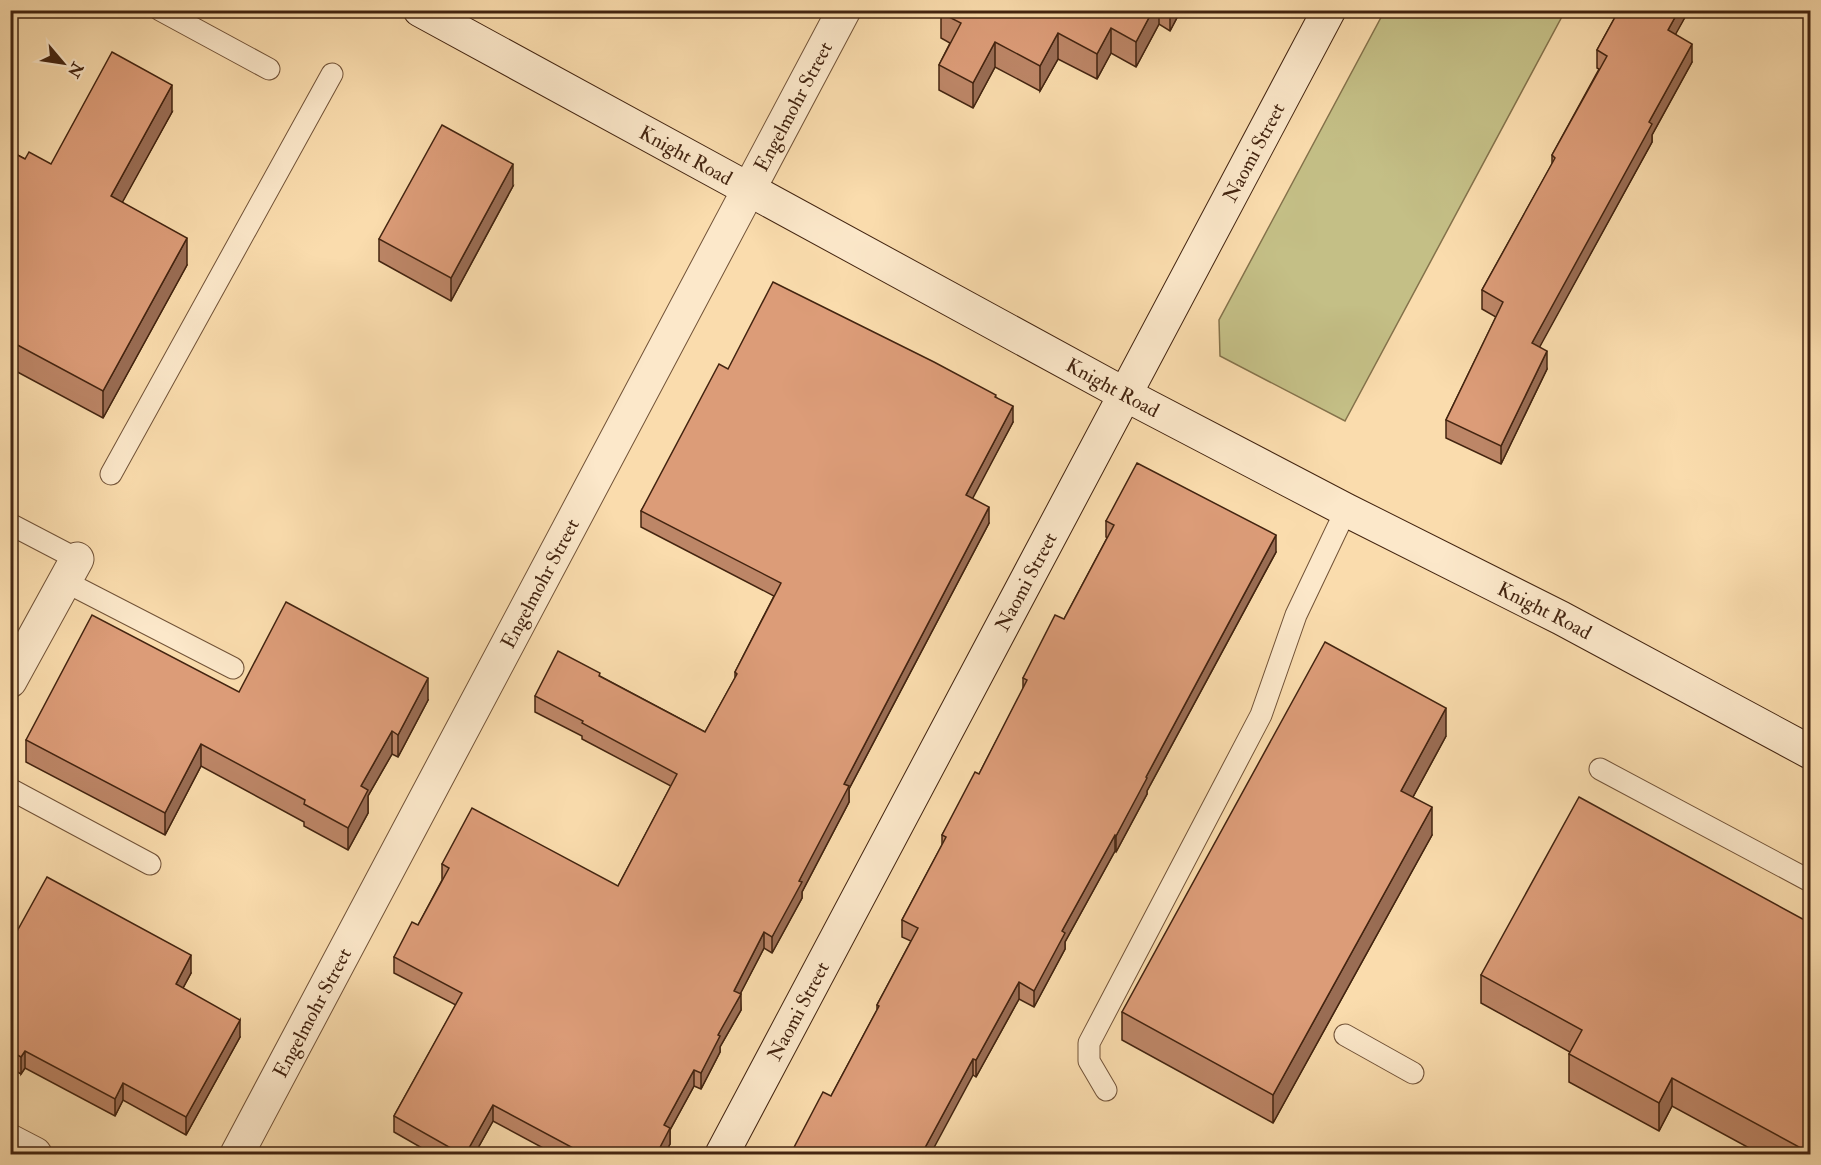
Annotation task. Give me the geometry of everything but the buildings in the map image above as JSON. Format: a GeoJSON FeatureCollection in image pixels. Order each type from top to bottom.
{"type":"FeatureCollection","features":[{"type":"Feature","properties":{"kind":"street","name":"Knight Road"},"geometry":{"type":"LineString","coordinates":[[420,10],[748,191],[1126,395],[1346,510],[1561,618],[1810,752]]}},
{"type":"Feature","properties":{"kind":"street","name":"Engelmohr Street"},"geometry":{"type":"LineString","coordinates":[[237,1155],[844,10]]}},
{"type":"Feature","properties":{"kind":"street","name":"Naomi Street"},"geometry":{"type":"LineString","coordinates":[[722,1155],[1329,10]]}},
{"type":"Feature","properties":{"kind":"street"},"geometry":{"type":"LineString","coordinates":[[10,681],[70,570]]}},
{"type":"Feature","properties":{"kind":"street"},"geometry":{"type":"LineString","coordinates":[[10,1141],[35,1155]]}},
{"type":"Feature","properties":{"kind":"lane"},"geometry":{"type":"LineString","coordinates":[[160,10],[269,69]]}},
{"type":"Feature","properties":{"kind":"lane"},"geometry":{"type":"LineString","coordinates":[[111,474],[333,74]]}},
{"type":"Feature","properties":{"kind":"lane"},"geometry":{"type":"LineString","coordinates":[[1106,1090],[1089,1060],[1089,1043],[1261,715],[1296,615],[1346,510]]}},
{"type":"Feature","properties":{"kind":"lane"},"geometry":{"type":"LineString","coordinates":[[10,525],[70,570],[233,668]]}},
{"type":"Feature","properties":{"kind":"lane"},"geometry":{"type":"LineString","coordinates":[[1600,769],[1810,881]]}},
{"type":"Feature","properties":{"kind":"lane"},"geometry":{"type":"LineString","coordinates":[[10,789],[150,864]]}},
{"type":"Feature","properties":{"kind":"lane"},"geometry":{"type":"LineString","coordinates":[[1345,1035],[1413,1073]]}},
{"type":"Feature","properties":{"kind":"shaded area"},"geometry":{"type":"Polygon","coordinates":[[[1385,10],[1565,11],[1345,421],[1220,356],[1219,320],[1385,10]]]}}]}
